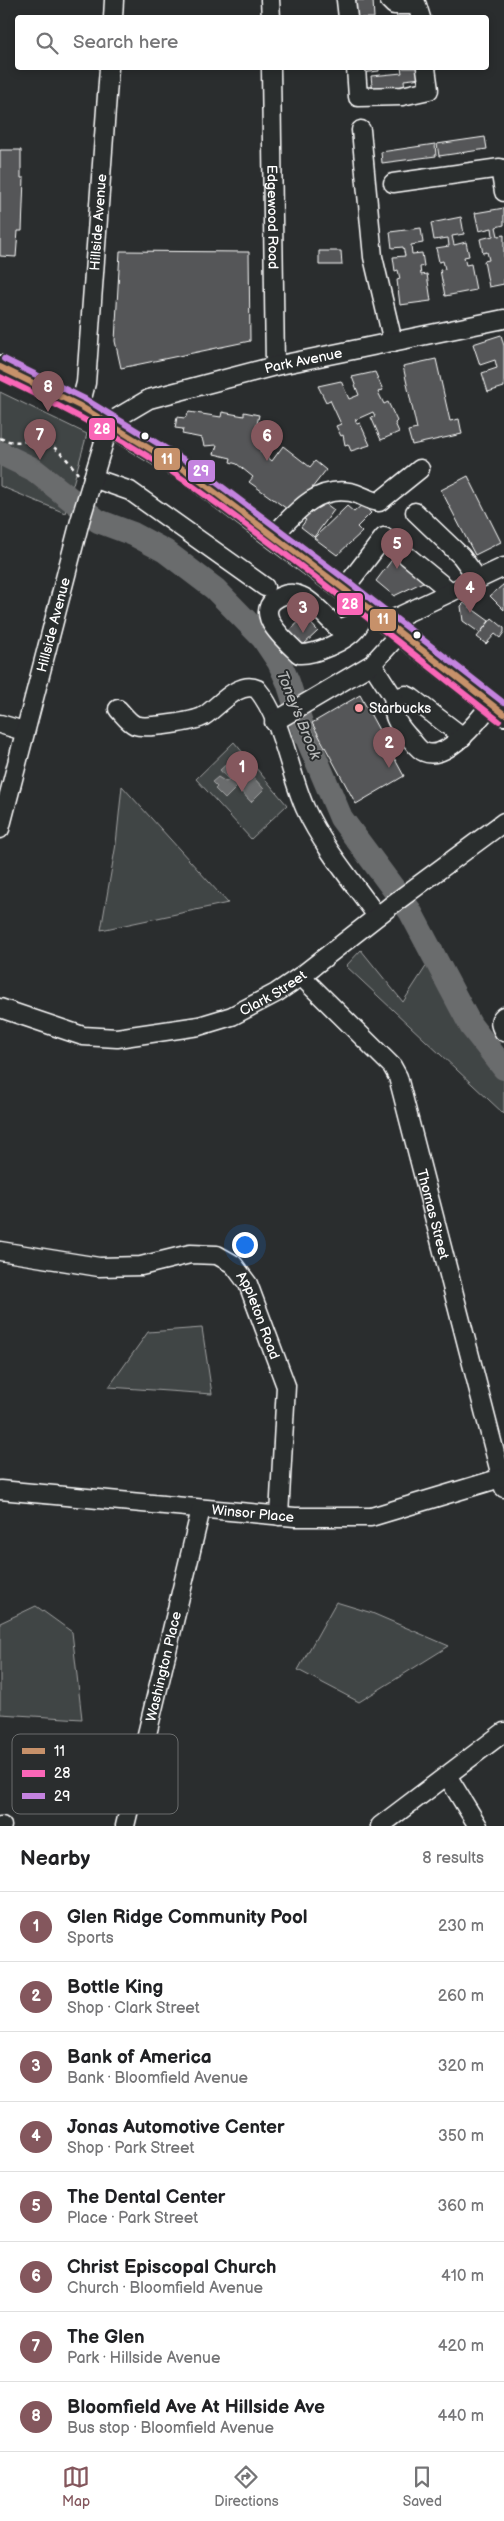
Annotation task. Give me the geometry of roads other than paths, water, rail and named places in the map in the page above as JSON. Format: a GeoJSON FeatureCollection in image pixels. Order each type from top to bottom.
{"type":"FeatureCollection","features":[{"type":"Feature","properties":{"kind":"main road"},"geometry":{"type":"LineString","coordinates":[[0,367],[110,422],[195,477],[344,589],[364,615],[394,628],[497,709]]}},
{"type":"Feature","properties":{"kind":"street"},"geometry":{"type":"LineString","coordinates":[[113,15],[114,0]]}},
{"type":"Feature","properties":{"kind":"street"},"geometry":{"type":"LineString","coordinates":[[270,0],[270,15]]}},
{"type":"Feature","properties":{"kind":"street"},"geometry":{"type":"LineString","coordinates":[[346,0],[348,15]]}},
{"type":"Feature","properties":{"kind":"street"},"geometry":{"type":"LineString","coordinates":[[389,0],[394,5],[417,5],[420,15]]}},
{"type":"Feature","properties":{"kind":"street","name":"Hillside Avenue"},"geometry":{"type":"LineString","coordinates":[[80,406],[86,383],[109,70]]}},
{"type":"Feature","properties":{"kind":"street","name":"Edgewood Road"},"geometry":{"type":"LineString","coordinates":[[271,70],[275,366]]}},
{"type":"Feature","properties":{"kind":"street"},"geometry":{"type":"LineString","coordinates":[[356,70],[358,97],[402,96],[429,90],[426,70]]}},
{"type":"Feature","properties":{"kind":"street"},"geometry":{"type":"LineString","coordinates":[[361,130],[373,257],[393,342]]}},
{"type":"Feature","properties":{"kind":"street"},"geometry":{"type":"LineString","coordinates":[[393,183],[500,168],[504,192]]}},
{"type":"Feature","properties":{"kind":"street","name":"Park Avenue"},"geometry":{"type":"LineString","coordinates":[[110,422],[149,398],[275,366],[504,320]]}},
{"type":"Feature","properties":{"kind":"street","name":"Hillside Avenue"},"geometry":{"type":"LineString","coordinates":[[0,828],[80,521],[86,481],[110,422]]}},
{"type":"Feature","properties":{"kind":"street"},"geometry":{"type":"LineString","coordinates":[[274,535],[303,505],[316,497],[332,490],[362,495],[372,501],[379,502],[420,469]]}},
{"type":"Feature","properties":{"kind":"street"},"geometry":{"type":"LineString","coordinates":[[86,481],[130,492],[265,587]]}},
{"type":"Feature","properties":{"kind":"street"},"geometry":{"type":"LineString","coordinates":[[415,512],[461,556],[478,580]]}},
{"type":"Feature","properties":{"kind":"street"},"geometry":{"type":"LineString","coordinates":[[344,589],[384,537],[451,592]]}},
{"type":"Feature","properties":{"kind":"street"},"geometry":{"type":"LineString","coordinates":[[282,717],[372,664],[394,628],[451,592],[504,567]]}},
{"type":"Feature","properties":{"kind":"street"},"geometry":{"type":"LineString","coordinates":[[292,593],[303,596],[339,629],[364,615],[359,626],[352,633],[315,653],[299,654],[275,630],[267,614],[268,607],[276,599],[292,593]]}},
{"type":"Feature","properties":{"kind":"street"},"geometry":{"type":"LineString","coordinates":[[372,664],[394,698],[394,716],[400,728],[422,752],[435,754],[497,709]]}},
{"type":"Feature","properties":{"kind":"street"},"geometry":{"type":"LineString","coordinates":[[118,709],[128,720],[140,726],[191,721],[203,716],[240,688],[252,686],[282,717],[300,794],[312,822],[378,916]]}},
{"type":"Feature","properties":{"kind":"street"},"geometry":{"type":"LineString","coordinates":[[394,698],[406,695],[412,698],[462,736]]}},
{"type":"Feature","properties":{"kind":"street"},"geometry":{"type":"LineString","coordinates":[[0,724],[24,731]]}},
{"type":"Feature","properties":{"kind":"street","name":"Clark Street"},"geometry":{"type":"LineString","coordinates":[[0,1008],[82,1036],[117,1038],[182,1030],[215,1022],[261,1001],[301,976],[393,904],[504,822]]}},
{"type":"Feature","properties":{"kind":"street","name":"Thomas Street"},"geometry":{"type":"LineString","coordinates":[[301,976],[392,1066],[398,1077],[503,1483]]}},
{"type":"Feature","properties":{"kind":"street"},"geometry":{"type":"LineString","coordinates":[[504,1016],[500,1026],[504,1032]]}},
{"type":"Feature","properties":{"kind":"street","name":"Appleton Road"},"geometry":{"type":"LineString","coordinates":[[0,1251],[99,1267],[141,1266],[190,1254],[217,1255],[233,1264],[248,1284],[286,1386],[279,1516]]}},
{"type":"Feature","properties":{"kind":"street","name":"Winsor Place"},"geometry":{"type":"LineString","coordinates":[[0,1490],[279,1516],[371,1517],[503,1483]]}},
{"type":"Feature","properties":{"kind":"street","name":"Washington Place"},"geometry":{"type":"LineString","coordinates":[[147,1734],[201,1509]]}},
{"type":"Feature","properties":{"kind":"street"},"geometry":{"type":"LineString","coordinates":[[380,1826],[448,1777],[504,1732]]}},
{"type":"Feature","properties":{"kind":"street"},"geometry":{"type":"LineString","coordinates":[[448,1777],[478,1826]]}},
{"type":"Feature","properties":{"kind":"waterway","name":"Toney's Brook"},"geometry":{"type":"LineString","coordinates":[[0,453],[33,469],[98,521],[133,534],[165,551],[215,589],[263,638],[279,662],[288,682],[302,726],[341,818],[410,911],[471,1026],[504,1068]]}},
{"type":"Feature","properties":{"kind":"place","name":"Bloomfield Ave At Hillside Ave"},"geometry":{"type":"Point","coordinates":[48,412]}},
{"type":"Feature","properties":{"kind":"place","name":"The Glen"},"geometry":{"type":"Point","coordinates":[40,460]}},
{"type":"Feature","properties":{"kind":"place","name":"Christ Episcopal Church"},"geometry":{"type":"Point","coordinates":[267,461]}},
{"type":"Feature","properties":{"kind":"place","name":"The Dental Center"},"geometry":{"type":"Point","coordinates":[397,569]}},
{"type":"Feature","properties":{"kind":"place","name":"Jonas Automotive Center"},"geometry":{"type":"Point","coordinates":[470,613]}},
{"type":"Feature","properties":{"kind":"place","name":"Bank of America"},"geometry":{"type":"Point","coordinates":[303,633]}},
{"type":"Feature","properties":{"kind":"place","name":"Starbucks"},"geometry":{"type":"Point","coordinates":[359,708]}},
{"type":"Feature","properties":{"kind":"place","name":"Bottle King"},"geometry":{"type":"Point","coordinates":[389,768]}},
{"type":"Feature","properties":{"kind":"place","name":"Glen Ridge Community Pool"},"geometry":{"type":"Point","coordinates":[242,792]}}]}
